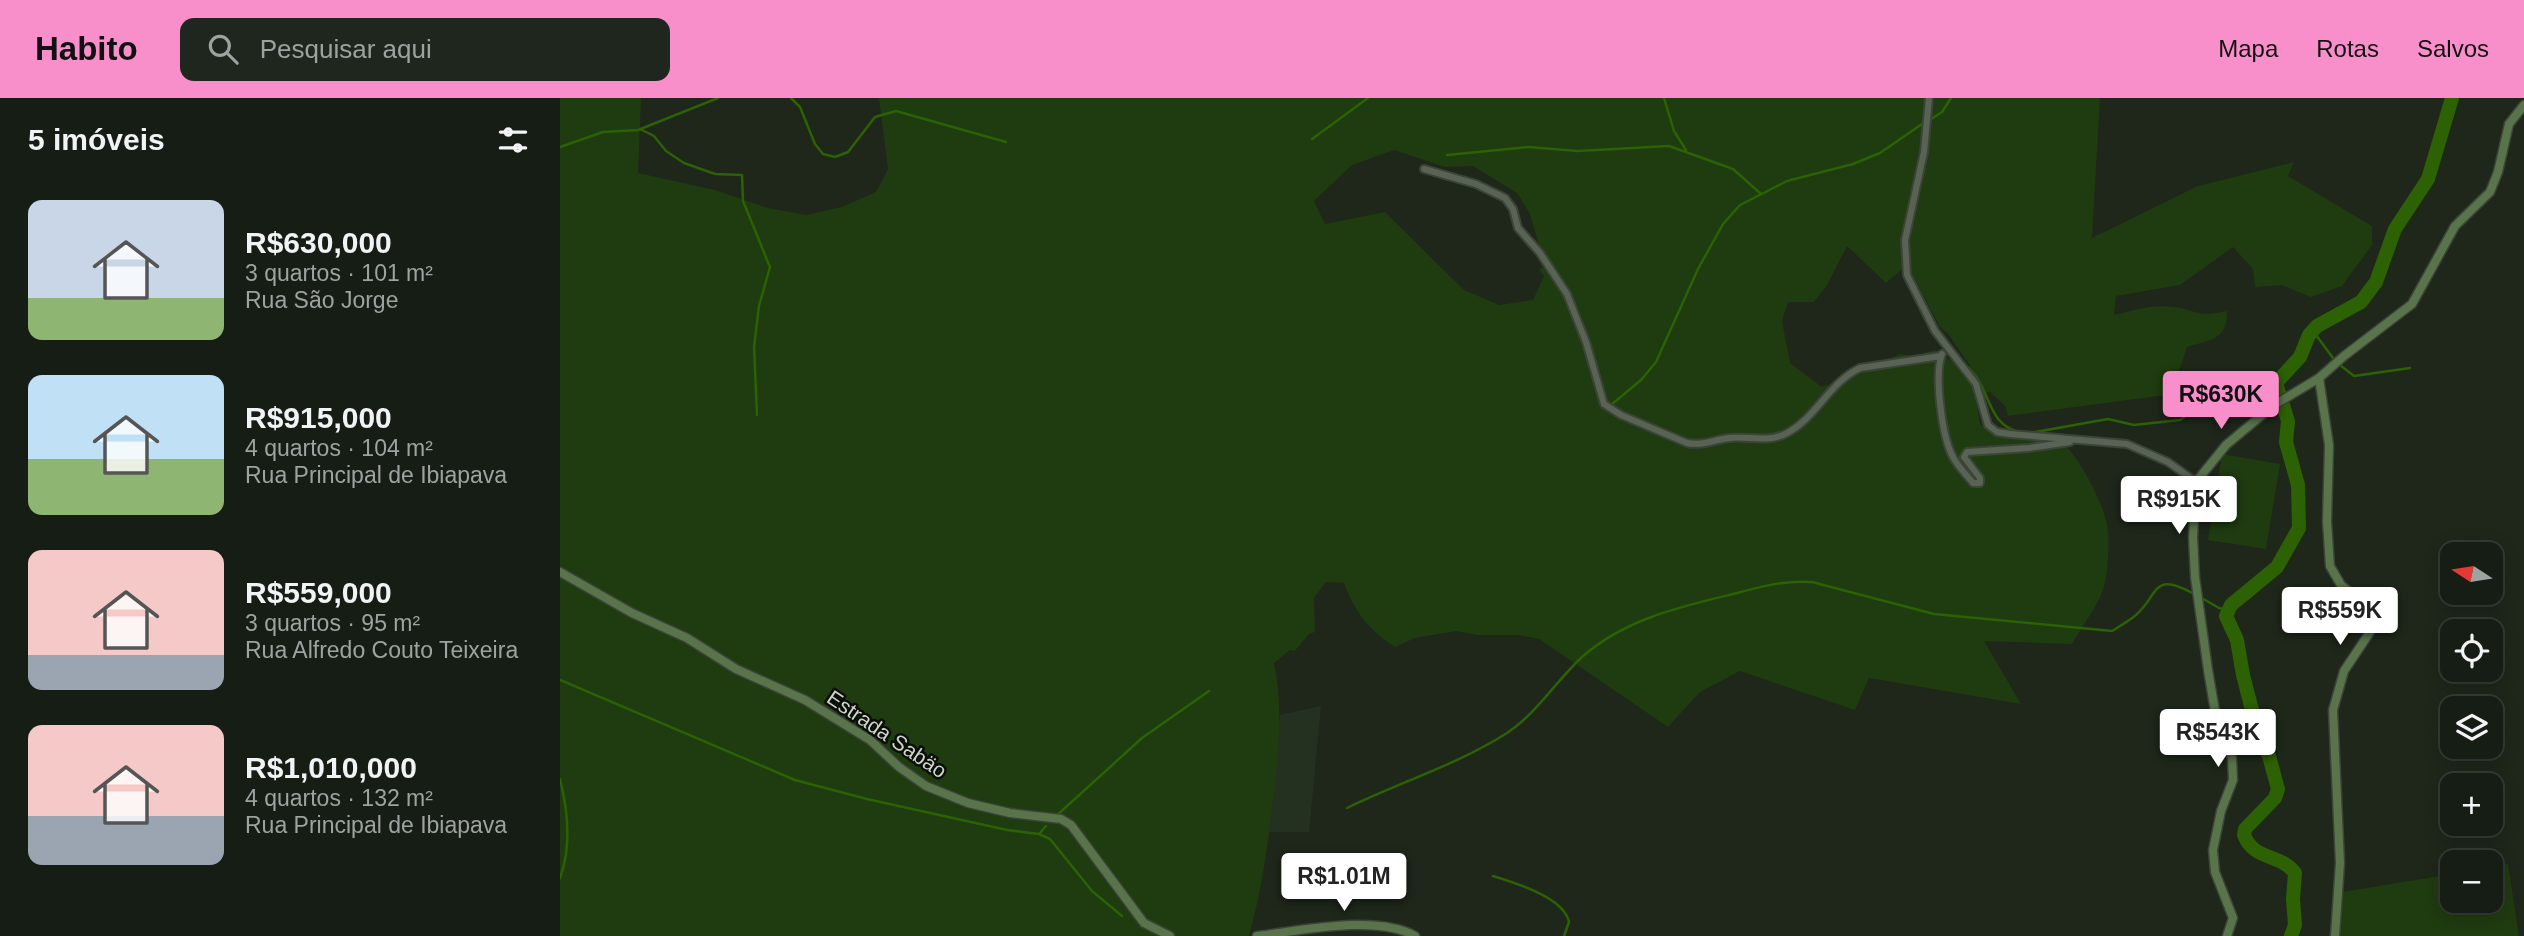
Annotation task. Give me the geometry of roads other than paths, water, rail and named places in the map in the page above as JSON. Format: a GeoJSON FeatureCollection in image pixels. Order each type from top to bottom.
{"type":"FeatureCollection","features":[{"type":"Feature","properties":{"kind":"street"},"geometry":{"type":"LineString","coordinates":[[1929,98],[1924,152],[1905,240],[1905,264],[1907,275],[1935,331],[1976,384],[1986,422],[1991,429],[2010,435],[2136,447],[2168,462],[2196,482]]}},
{"type":"Feature","properties":{"kind":"street"},"geometry":{"type":"LineString","coordinates":[[2227,936],[2233,918],[2215,872],[2213,850],[2221,811],[2233,780],[2232,758],[2216,711],[2197,589],[2193,537],[2196,482],[2226,445],[2274,405],[2319,379],[2344,356],[2401,314],[2418,295],[2455,226],[2490,192],[2498,172],[2509,124],[2524,105]]}},
{"type":"Feature","properties":{"kind":"street"},"geometry":{"type":"LineString","coordinates":[[1424,169],[1476,184],[1505,198],[1513,209],[1518,228],[1551,267],[1567,294],[1586,342],[1604,404],[1621,415],[1687,443],[1698,445],[1732,438],[1782,435],[1801,422],[1849,373],[1860,368],[1941,356],[1948,349]]}},
{"type":"Feature","properties":{"kind":"street"},"geometry":{"type":"LineString","coordinates":[[1941,356],[1938,377],[1952,456],[1973,483],[1980,483],[1980,478],[1964,457],[1967,452],[2050,446],[2078,440]]}},
{"type":"Feature","properties":{"kind":"street"},"geometry":{"type":"LineString","coordinates":[[2319,379],[2329,445],[2327,523],[2330,566],[2341,585],[2367,607],[2373,623],[2371,632],[2344,671],[2333,710],[2340,863],[2335,936]]}},
{"type":"Feature","properties":{"kind":"street","name":"Estrada Sabäo"},"geometry":{"type":"LineString","coordinates":[[560,572],[632,613],[687,638],[736,669],[804,699],[870,740],[899,767],[926,786],[968,803],[1000,811],[1061,819],[1071,825],[1087,845],[1144,923],[1170,936]]}},
{"type":"Feature","properties":{"kind":"street"},"geometry":{"type":"LineString","coordinates":[[1261,936],[1377,925],[1406,931],[1415,936]]}},
{"type":"Feature","properties":{"kind":"waterway"},"geometry":{"type":"LineString","coordinates":[[560,147],[603,132],[638,130],[718,98]]}},
{"type":"Feature","properties":{"kind":"waterway"},"geometry":{"type":"LineString","coordinates":[[791,98],[800,107],[815,144],[823,154],[835,157],[848,152],[875,117],[896,111],[1006,142]]}},
{"type":"Feature","properties":{"kind":"waterway"},"geometry":{"type":"LineString","coordinates":[[1312,139],[1368,98]]}},
{"type":"Feature","properties":{"kind":"waterway"},"geometry":{"type":"LineString","coordinates":[[1664,98],[1674,131],[1686,150]]}},
{"type":"Feature","properties":{"kind":"waterway"},"geometry":{"type":"LineString","coordinates":[[1928,121],[1942,112],[1951,98]]}},
{"type":"Feature","properties":{"kind":"waterway"},"geometry":{"type":"LineString","coordinates":[[2291,936],[2295,925],[2295,873],[2282,862],[2254,849],[2244,835],[2245,829],[2275,798],[2278,789],[2269,756],[2259,737],[2237,640],[2226,616],[2231,605],[2277,567],[2299,528],[2298,485],[2286,442],[2288,421],[2276,383],[2300,357],[2309,335],[2317,326],[2361,302],[2376,282],[2395,229],[2428,179],[2452,98]]}},
{"type":"Feature","properties":{"kind":"waterway"},"geometry":{"type":"LineString","coordinates":[[1611,405],[1641,380],[1656,362],[1698,269],[1723,224],[1740,205],[1787,181],[1853,164],[1880,153],[1922,124]]}},
{"type":"Feature","properties":{"kind":"waterway"},"geometry":{"type":"LineString","coordinates":[[640,129],[654,136],[666,151],[684,163],[715,174],[742,175],[743,201],[770,267],[759,306],[754,347],[757,415]]}},
{"type":"Feature","properties":{"kind":"waterway"},"geometry":{"type":"LineString","coordinates":[[1447,155],[1528,147],[1577,151],[1669,146],[1733,169],[1760,193]]}},
{"type":"Feature","properties":{"kind":"waterway"},"geometry":{"type":"LineString","coordinates":[[2313,331],[2333,358]]}},
{"type":"Feature","properties":{"kind":"waterway"},"geometry":{"type":"LineString","coordinates":[[1962,362],[1977,378],[1997,418],[2010,429],[2020,432]]}},
{"type":"Feature","properties":{"kind":"waterway"},"geometry":{"type":"LineString","coordinates":[[2340,365],[2354,376],[2410,368]]}},
{"type":"Feature","properties":{"kind":"waterway"},"geometry":{"type":"LineString","coordinates":[[2030,433],[2108,419],[2134,425],[2180,420],[2216,395],[2251,398],[2276,385]]}},
{"type":"Feature","properties":{"kind":"waterway"},"geometry":{"type":"LineString","coordinates":[[1347,808],[1448,764],[1507,733],[1528,716],[1582,657],[1616,633],[1654,616],[1713,599],[1772,585],[1812,582],[1934,614],[2112,631],[2136,615],[2163,585],[2170,584],[2194,594]]}},
{"type":"Feature","properties":{"kind":"waterway"},"geometry":{"type":"LineString","coordinates":[[2200,597],[2228,610]]}},
{"type":"Feature","properties":{"kind":"waterway"},"geometry":{"type":"LineString","coordinates":[[560,680],[795,780],[1007,830],[1039,834],[1050,839],[1092,891],[1122,916]]}},
{"type":"Feature","properties":{"kind":"waterway"},"geometry":{"type":"LineString","coordinates":[[1055,817],[1142,738],[1209,691]]}},
{"type":"Feature","properties":{"kind":"waterway"},"geometry":{"type":"LineString","coordinates":[[560,779],[568,828],[566,854],[560,878]]}},
{"type":"Feature","properties":{"kind":"waterway"},"geometry":{"type":"LineString","coordinates":[[1039,834],[1046,826]]}},
{"type":"Feature","properties":{"kind":"waterway"},"geometry":{"type":"LineString","coordinates":[[1493,876],[1537,892],[1558,905],[1569,922],[1564,936]]}}]}
